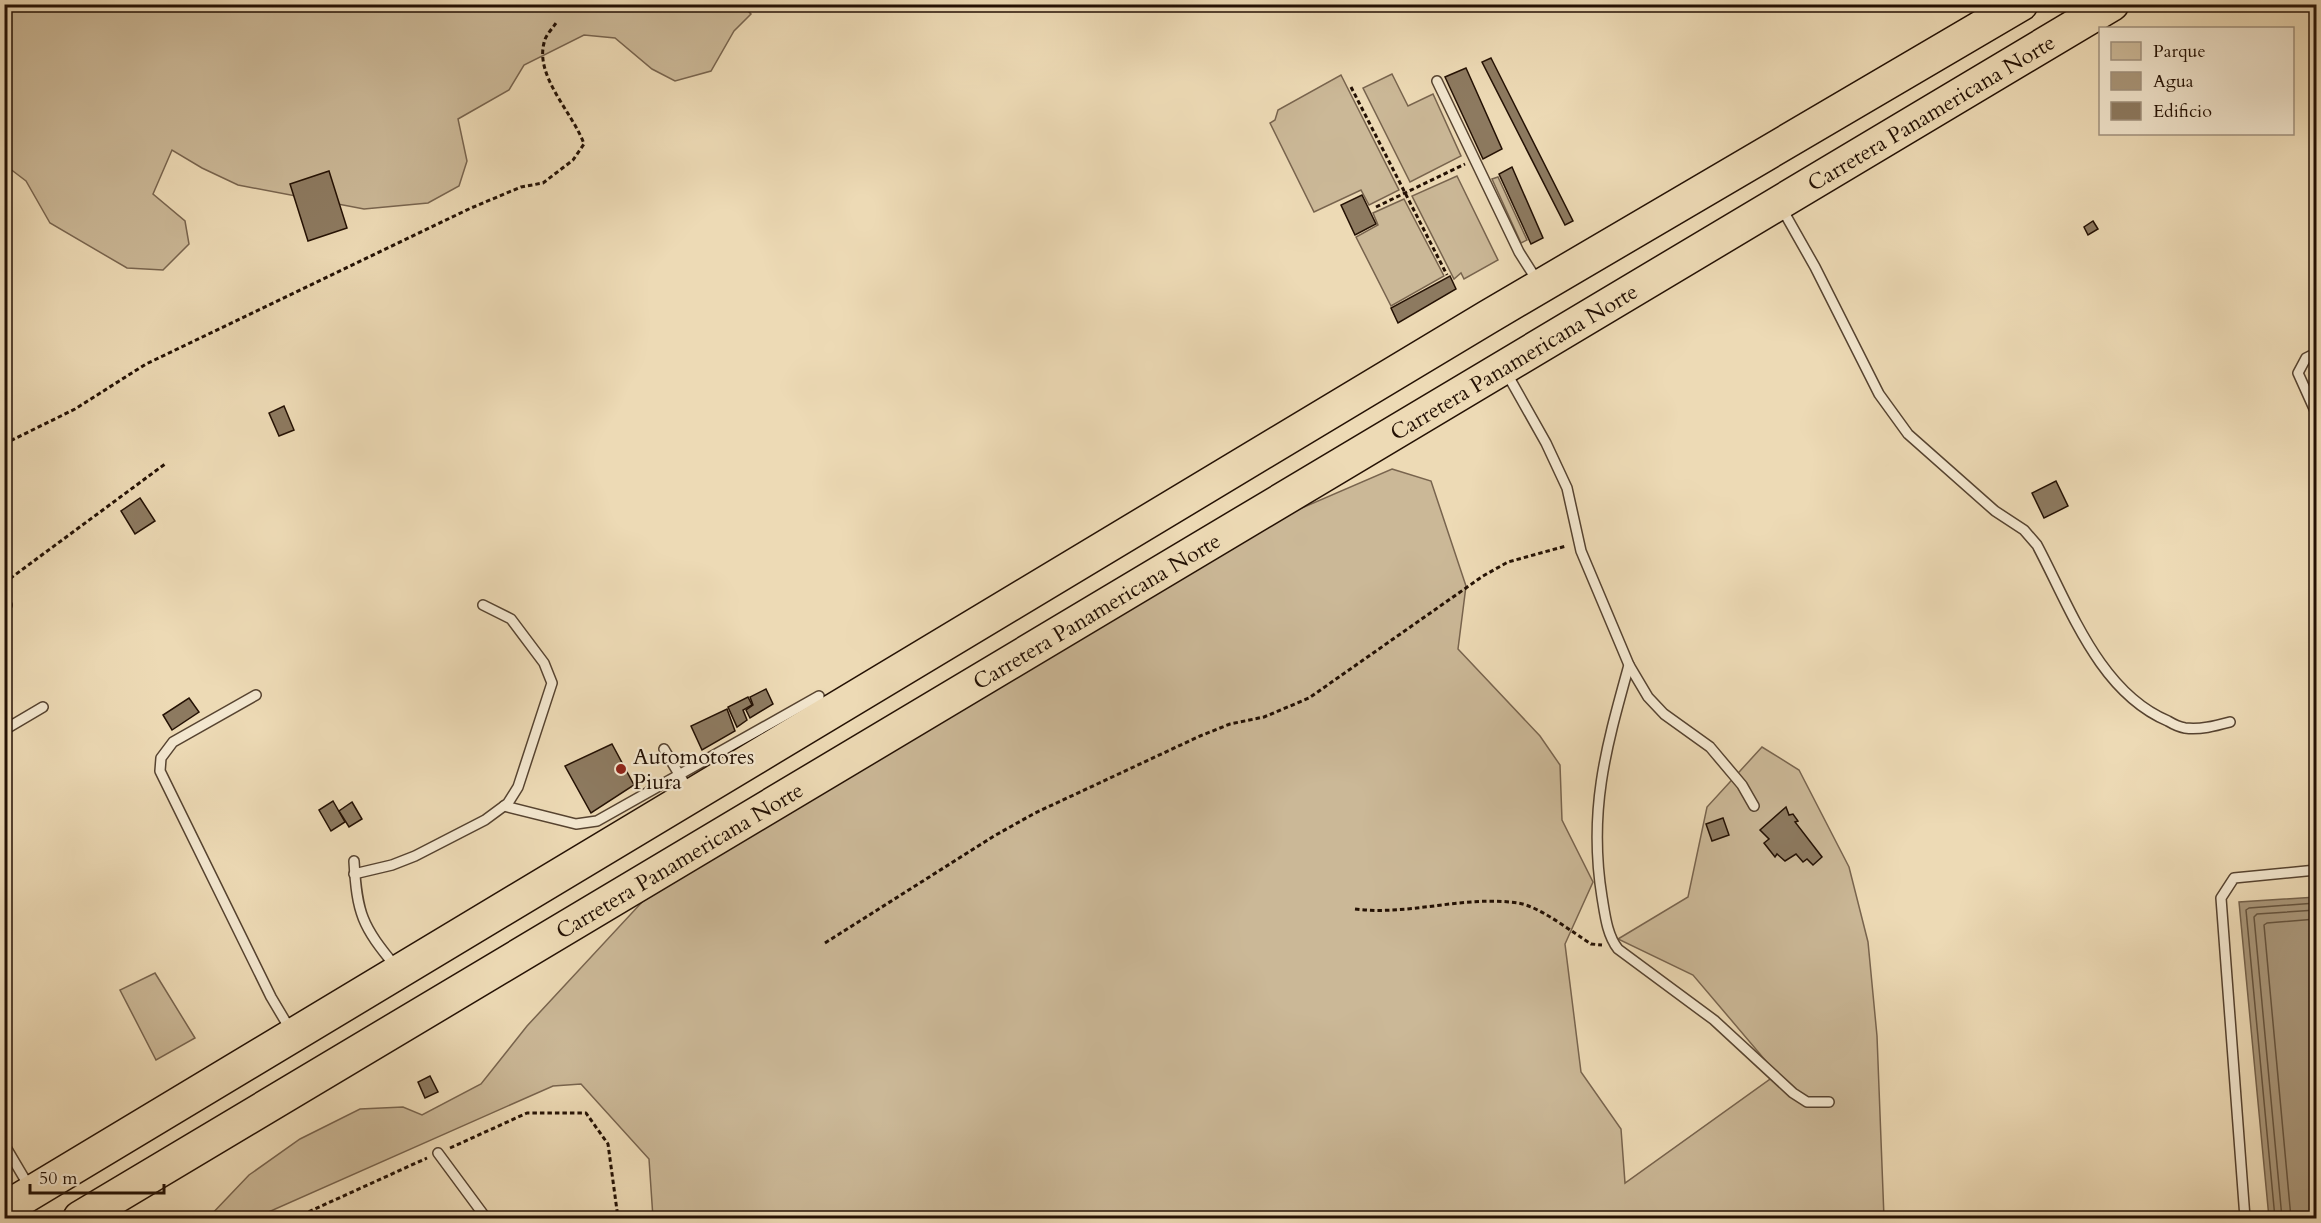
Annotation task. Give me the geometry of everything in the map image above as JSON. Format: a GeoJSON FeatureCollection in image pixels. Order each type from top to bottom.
{"type":"FeatureCollection","features":[{"type":"Feature","properties":{"kind":"highway","name":"Carretera Panamericana Norte"},"geometry":{"type":"LineString","coordinates":[[4,1209],[399,972],[686,786],[2021,4]]}},
{"type":"Feature","properties":{"kind":"highway","name":"Carretera Panamericana Norte"},"geometry":{"type":"LineString","coordinates":[[80,1218],[2112,4]]}},
{"type":"Feature","properties":{"kind":"lane"},"geometry":{"type":"LineString","coordinates":[[1437,81],[1519,252],[1540,286]]}},
{"type":"Feature","properties":{"kind":"lane"},"geometry":{"type":"LineString","coordinates":[[1779,204],[1815,267],[1885,402],[1908,434],[1929,455],[1995,511],[2024,530],[2037,545],[2103,669],[2130,699],[2157,717],[2183,728],[2209,728],[2230,722]]}},
{"type":"Feature","properties":{"kind":"lane"},"geometry":{"type":"LineString","coordinates":[[2316,353],[2307,358],[2298,374],[2316,413]]}},
{"type":"Feature","properties":{"kind":"lane"},"geometry":{"type":"LineString","coordinates":[[1504,369],[1546,442],[1567,488],[1579,543],[1629,665],[1648,697],[1664,714],[1715,753],[1742,785],[1754,806]]}},
{"type":"Feature","properties":{"kind":"lane"},"geometry":{"type":"LineString","coordinates":[[354,873],[392,865],[415,856],[485,820],[504,806],[518,787],[552,683],[544,663],[511,619],[483,605]]}},
{"type":"Feature","properties":{"kind":"lane"},"geometry":{"type":"LineString","coordinates":[[1629,665],[1605,751],[1597,806],[1596,850],[1604,914],[1612,941],[1618,949],[1714,1020],[1793,1093],[1807,1102],[1829,1102]]}},
{"type":"Feature","properties":{"kind":"lane"},"geometry":{"type":"LineString","coordinates":[[256,695],[172,742],[161,758],[159,771],[271,997],[294,1035]]}},
{"type":"Feature","properties":{"kind":"lane"},"geometry":{"type":"LineString","coordinates":[[504,806],[576,824],[597,821],[686,786],[819,696]]}},
{"type":"Feature","properties":{"kind":"lane"},"geometry":{"type":"LineString","coordinates":[[4,730],[43,707]]}},
{"type":"Feature","properties":{"kind":"lane"},"geometry":{"type":"LineString","coordinates":[[664,749],[686,786]]}},
{"type":"Feature","properties":{"kind":"lane"},"geometry":{"type":"LineString","coordinates":[[354,861],[359,913],[363,923],[399,972]]}},
{"type":"Feature","properties":{"kind":"lane"},"geometry":{"type":"LineString","coordinates":[[2245,1218],[2221,898],[2234,878],[2316,870]]}},
{"type":"Feature","properties":{"kind":"lane"},"geometry":{"type":"LineString","coordinates":[[4,1144],[33,1192]]}},
{"type":"Feature","properties":{"kind":"lane"},"geometry":{"type":"LineString","coordinates":[[438,1153],[486,1218]]}},
{"type":"Feature","properties":{"kind":"path"},"geometry":{"type":"LineString","coordinates":[[4,444],[75,409],[146,364],[471,208],[521,187],[543,183],[560,172],[573,160],[584,144],[577,125],[545,75],[544,42],[556,23]]}},
{"type":"Feature","properties":{"kind":"path"},"geometry":{"type":"LineString","coordinates":[[1351,87],[1447,275]]}},
{"type":"Feature","properties":{"kind":"path"},"geometry":{"type":"LineString","coordinates":[[1376,207],[1474,160]]}},
{"type":"Feature","properties":{"kind":"path"},"geometry":{"type":"LineString","coordinates":[[4,583],[165,464]]}},
{"type":"Feature","properties":{"kind":"path"},"geometry":{"type":"LineString","coordinates":[[825,943],[984,842],[1035,813],[1200,736],[1230,724],[1264,717],[1309,698],[1499,567],[1539,552],[1579,543]]}},
{"type":"Feature","properties":{"kind":"path"},"geometry":{"type":"LineString","coordinates":[[1355,909],[1371,911],[1519,903],[1591,944],[1602,945],[1612,941]]}},
{"type":"Feature","properties":{"kind":"path"},"geometry":{"type":"LineString","coordinates":[[295,1218],[527,1113],[586,1113],[608,1144],[618,1218]]}},
{"type":"Feature","properties":{"kind":"green space"},"geometry":{"type":"Polygon","coordinates":[[[741,4],[751,14],[734,31],[711,71],[675,81],[652,69],[615,38],[584,35],[524,65],[509,90],[458,119],[467,161],[459,186],[428,203],[364,209],[238,185],[202,168],[172,150],[153,194],[185,221],[189,244],[163,270],[127,268],[50,223],[26,181],[5,165],[5,5],[741,4]]]}},
{"type":"Feature","properties":{"kind":"green space"},"geometry":{"type":"Polygon","coordinates":[[[1392,74],[1408,106],[1433,94],[1461,156],[1410,182],[1363,88],[1392,74]]]}},
{"type":"Feature","properties":{"kind":"green space"},"geometry":{"type":"Polygon","coordinates":[[[1341,75],[1399,190],[1369,205],[1361,190],[1314,212],[1270,123],[1275,120],[1278,110],[1341,75]]]}},
{"type":"Feature","properties":{"kind":"green space"},"geometry":{"type":"Polygon","coordinates":[[[1457,176],[1498,260],[1464,279],[1461,273],[1454,279],[1412,196],[1457,176]]]}},
{"type":"Feature","properties":{"kind":"green space"},"geometry":{"type":"Polygon","coordinates":[[[1498,177],[1527,240],[1521,243],[1492,179],[1498,177]]]}},
{"type":"Feature","properties":{"kind":"green space"},"geometry":{"type":"Polygon","coordinates":[[[1404,199],[1444,276],[1391,306],[1356,237],[1378,225],[1373,213],[1404,199]]]}},
{"type":"Feature","properties":{"kind":"green space"},"geometry":{"type":"Polygon","coordinates":[[[1392,469],[1431,481],[1466,586],[1458,649],[1540,736],[1560,765],[1562,820],[1593,882],[1565,944],[1581,1072],[1621,1129],[1625,1183],[1777,1074],[1693,975],[1618,939],[1688,897],[1707,807],[1762,747],[1799,770],[1849,867],[1868,942],[1877,1036],[1884,1218],[653,1218],[649,1159],[581,1084],[553,1086],[255,1218],[208,1218],[249,1175],[300,1139],[360,1109],[403,1107],[422,1115],[481,1084],[527,1026],[643,901],[1281,517],[1392,469]]]}},
{"type":"Feature","properties":{"kind":"green space"},"geometry":{"type":"Polygon","coordinates":[[[155,973],[195,1038],[156,1060],[120,990],[155,973]]]}},
{"type":"Feature","properties":{"kind":"water"},"geometry":{"type":"Polygon","coordinates":[[[2316,897],[2316,1218],[2269,1218],[2239,902],[2316,897]]]}},
{"type":"Feature","properties":{"kind":"building"},"geometry":{"type":"Polygon","coordinates":[[[1491,58],[1573,221],[1565,225],[1482,62],[1491,58]]]}},
{"type":"Feature","properties":{"kind":"building"},"geometry":{"type":"Polygon","coordinates":[[[1466,68],[1502,149],[1483,159],[1445,77],[1466,68]]]}},
{"type":"Feature","properties":{"kind":"building"},"geometry":{"type":"Polygon","coordinates":[[[1512,167],[1543,238],[1531,244],[1499,174],[1512,167]]]}},
{"type":"Feature","properties":{"kind":"building"},"geometry":{"type":"Polygon","coordinates":[[[329,171],[347,228],[308,241],[290,184],[329,171]]]}},
{"type":"Feature","properties":{"kind":"building"},"geometry":{"type":"Polygon","coordinates":[[[1362,195],[1376,224],[1355,235],[1341,205],[1362,195]]]}},
{"type":"Feature","properties":{"kind":"building"},"geometry":{"type":"Polygon","coordinates":[[[2093,221],[2098,229],[2088,235],[2084,227],[2093,221]]]}},
{"type":"Feature","properties":{"kind":"building"},"geometry":{"type":"Polygon","coordinates":[[[1450,276],[1456,289],[1398,323],[1391,308],[1450,276]]]}},
{"type":"Feature","properties":{"kind":"building"},"geometry":{"type":"Polygon","coordinates":[[[284,406],[294,430],[279,436],[269,413],[284,406]]]}},
{"type":"Feature","properties":{"kind":"building"},"geometry":{"type":"Polygon","coordinates":[[[2056,481],[2068,506],[2044,518],[2032,493],[2056,481]]]}},
{"type":"Feature","properties":{"kind":"building"},"geometry":{"type":"Polygon","coordinates":[[[140,498],[155,521],[135,534],[121,511],[140,498]]]}},
{"type":"Feature","properties":{"kind":"building"},"geometry":{"type":"Polygon","coordinates":[[[766,689],[773,704],[750,718],[746,710],[753,705],[750,697],[766,689]]]}},
{"type":"Feature","properties":{"kind":"building"},"geometry":{"type":"Polygon","coordinates":[[[748,697],[752,705],[743,710],[747,720],[737,727],[728,707],[748,697]]]}},
{"type":"Feature","properties":{"kind":"building"},"geometry":{"type":"Polygon","coordinates":[[[189,698],[199,712],[172,730],[163,715],[189,698]]]}},
{"type":"Feature","properties":{"kind":"building"},"geometry":{"type":"Polygon","coordinates":[[[727,709],[735,731],[702,750],[691,726],[727,709]]]}},
{"type":"Feature","properties":{"kind":"building"},"geometry":{"type":"Polygon","coordinates":[[[612,744],[634,785],[591,813],[565,766],[612,744]]]}},
{"type":"Feature","properties":{"kind":"building"},"geometry":{"type":"Polygon","coordinates":[[[333,801],[345,822],[331,831],[319,810],[333,801]]]}},
{"type":"Feature","properties":{"kind":"building"},"geometry":{"type":"Polygon","coordinates":[[[352,802],[362,819],[349,827],[339,811],[352,802]]]}},
{"type":"Feature","properties":{"kind":"building"},"geometry":{"type":"Polygon","coordinates":[[[1786,807],[1789,815],[1793,814],[1798,821],[1795,822],[1822,857],[1813,865],[1807,859],[1803,862],[1796,854],[1785,861],[1777,854],[1775,857],[1764,843],[1769,839],[1760,830],[1786,807]]]}},
{"type":"Feature","properties":{"kind":"building"},"geometry":{"type":"Polygon","coordinates":[[[1723,818],[1729,835],[1712,841],[1706,824],[1723,818]]]}},
{"type":"Feature","properties":{"kind":"building"},"geometry":{"type":"Polygon","coordinates":[[[430,1076],[438,1092],[425,1098],[418,1082],[430,1076]]]}},
{"type":"Feature","properties":{"kind":"place","name":"Automotores Piura"},"geometry":{"type":"Point","coordinates":[621,769]}}]}
